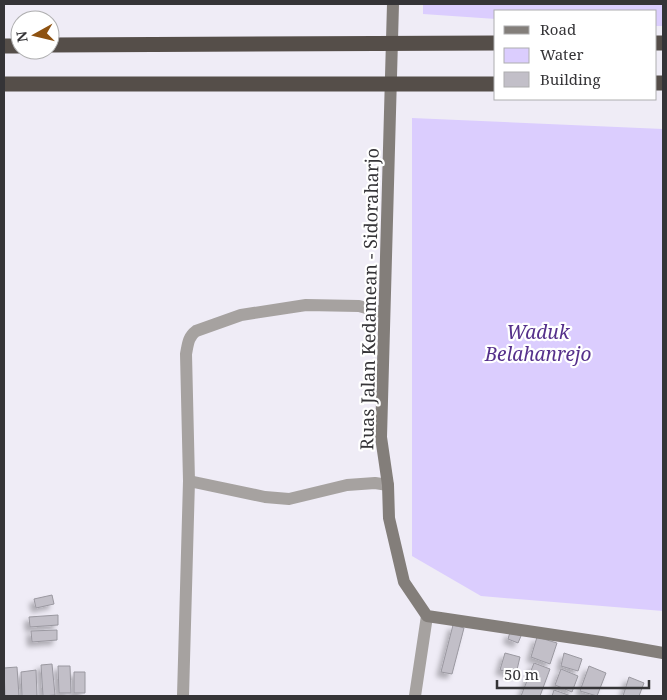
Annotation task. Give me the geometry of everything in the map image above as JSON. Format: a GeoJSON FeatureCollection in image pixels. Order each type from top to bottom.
{"type":"FeatureCollection","features":[{"type":"Feature","properties":{"kind":"highway"},"geometry":{"type":"LineString","coordinates":[[60,46],[494,43]]}},
{"type":"Feature","properties":{"kind":"highway"},"geometry":{"type":"LineString","coordinates":[[4,84],[494,84]]}},
{"type":"Feature","properties":{"kind":"main road","name":"Ruas Jalan Kedamean - Sidoraharjo"},"geometry":{"type":"LineString","coordinates":[[393,4],[381,437],[388,485],[389,518],[404,582],[427,616]]}},
{"type":"Feature","properties":{"kind":"main road"},"geometry":{"type":"LineString","coordinates":[[427,616],[663,653]]}},
{"type":"Feature","properties":{"kind":"street"},"geometry":{"type":"LineString","coordinates":[[183,696],[189,482],[186,354],[188,341],[196,331],[241,315],[306,305],[359,306],[384,313]]}},
{"type":"Feature","properties":{"kind":"street"},"geometry":{"type":"LineString","coordinates":[[189,482],[265,497],[289,499],[347,485],[375,483],[388,485]]}},
{"type":"Feature","properties":{"kind":"street"},"geometry":{"type":"LineString","coordinates":[[415,696],[427,616]]}},
{"type":"Feature","properties":{"kind":"water"},"geometry":{"type":"Polygon","coordinates":[[[423,4],[663,4],[663,26],[657,26],[657,10],[494,10],[494,19],[423,14],[423,4]]]}},
{"type":"Feature","properties":{"kind":"water","name":"Waduk Belahanrejo"},"geometry":{"type":"Polygon","coordinates":[[[412,118],[663,129],[663,611],[481,596],[412,556],[412,118]]]}},
{"type":"Feature","properties":{"kind":"building"},"geometry":{"type":"Polygon","coordinates":[[[52,595],[54,604],[36,608],[34,599],[52,595]]]}},
{"type":"Feature","properties":{"kind":"building"},"geometry":{"type":"Polygon","coordinates":[[[58,615],[58,625],[30,627],[29,617],[58,615]]]}},
{"type":"Feature","properties":{"kind":"building"},"geometry":{"type":"Polygon","coordinates":[[[453,625],[464,628],[452,674],[441,672],[453,625]]]}},
{"type":"Feature","properties":{"kind":"building"},"geometry":{"type":"Polygon","coordinates":[[[57,630],[57,640],[32,642],[31,631],[57,630]]]}},
{"type":"Feature","properties":{"kind":"building"},"geometry":{"type":"Polygon","coordinates":[[[510,632],[521,636],[518,643],[508,639],[510,632]]]}},
{"type":"Feature","properties":{"kind":"building"},"geometry":{"type":"Polygon","coordinates":[[[537,637],[557,643],[550,664],[531,657],[537,637]]]}},
{"type":"Feature","properties":{"kind":"building"},"geometry":{"type":"Polygon","coordinates":[[[505,653],[520,657],[516,674],[500,670],[505,653]]]}},
{"type":"Feature","properties":{"kind":"building"},"geometry":{"type":"Polygon","coordinates":[[[564,653],[582,659],[578,671],[561,666],[564,653]]]}},
{"type":"Feature","properties":{"kind":"building"},"geometry":{"type":"Polygon","coordinates":[[[534,663],[550,669],[540,696],[521,696],[534,663]]]}},
{"type":"Feature","properties":{"kind":"building"},"geometry":{"type":"Polygon","coordinates":[[[52,664],[55,695],[43,696],[41,665],[52,664]]]}},
{"type":"Feature","properties":{"kind":"building"},"geometry":{"type":"Polygon","coordinates":[[[58,666],[70,666],[71,693],[59,693],[58,666]]]}},
{"type":"Feature","properties":{"kind":"building"},"geometry":{"type":"Polygon","coordinates":[[[589,666],[606,673],[597,696],[580,691],[589,666]]]}},
{"type":"Feature","properties":{"kind":"building"},"geometry":{"type":"Polygon","coordinates":[[[17,667],[19,696],[5,696],[4,668],[17,667]]]}},
{"type":"Feature","properties":{"kind":"building"},"geometry":{"type":"Polygon","coordinates":[[[561,669],[578,676],[572,692],[555,685],[561,669]]]}},
{"type":"Feature","properties":{"kind":"building"},"geometry":{"type":"Polygon","coordinates":[[[36,670],[37,696],[22,696],[21,672],[36,670]]]}},
{"type":"Feature","properties":{"kind":"building"},"geometry":{"type":"Polygon","coordinates":[[[74,672],[85,672],[85,693],[74,693],[74,672]]]}},
{"type":"Feature","properties":{"kind":"building"},"geometry":{"type":"Polygon","coordinates":[[[629,677],[644,683],[639,696],[623,696],[629,677]]]}},
{"type":"Feature","properties":{"kind":"building"},"geometry":{"type":"Polygon","coordinates":[[[554,690],[571,696],[552,696],[554,690]]]}}]}
